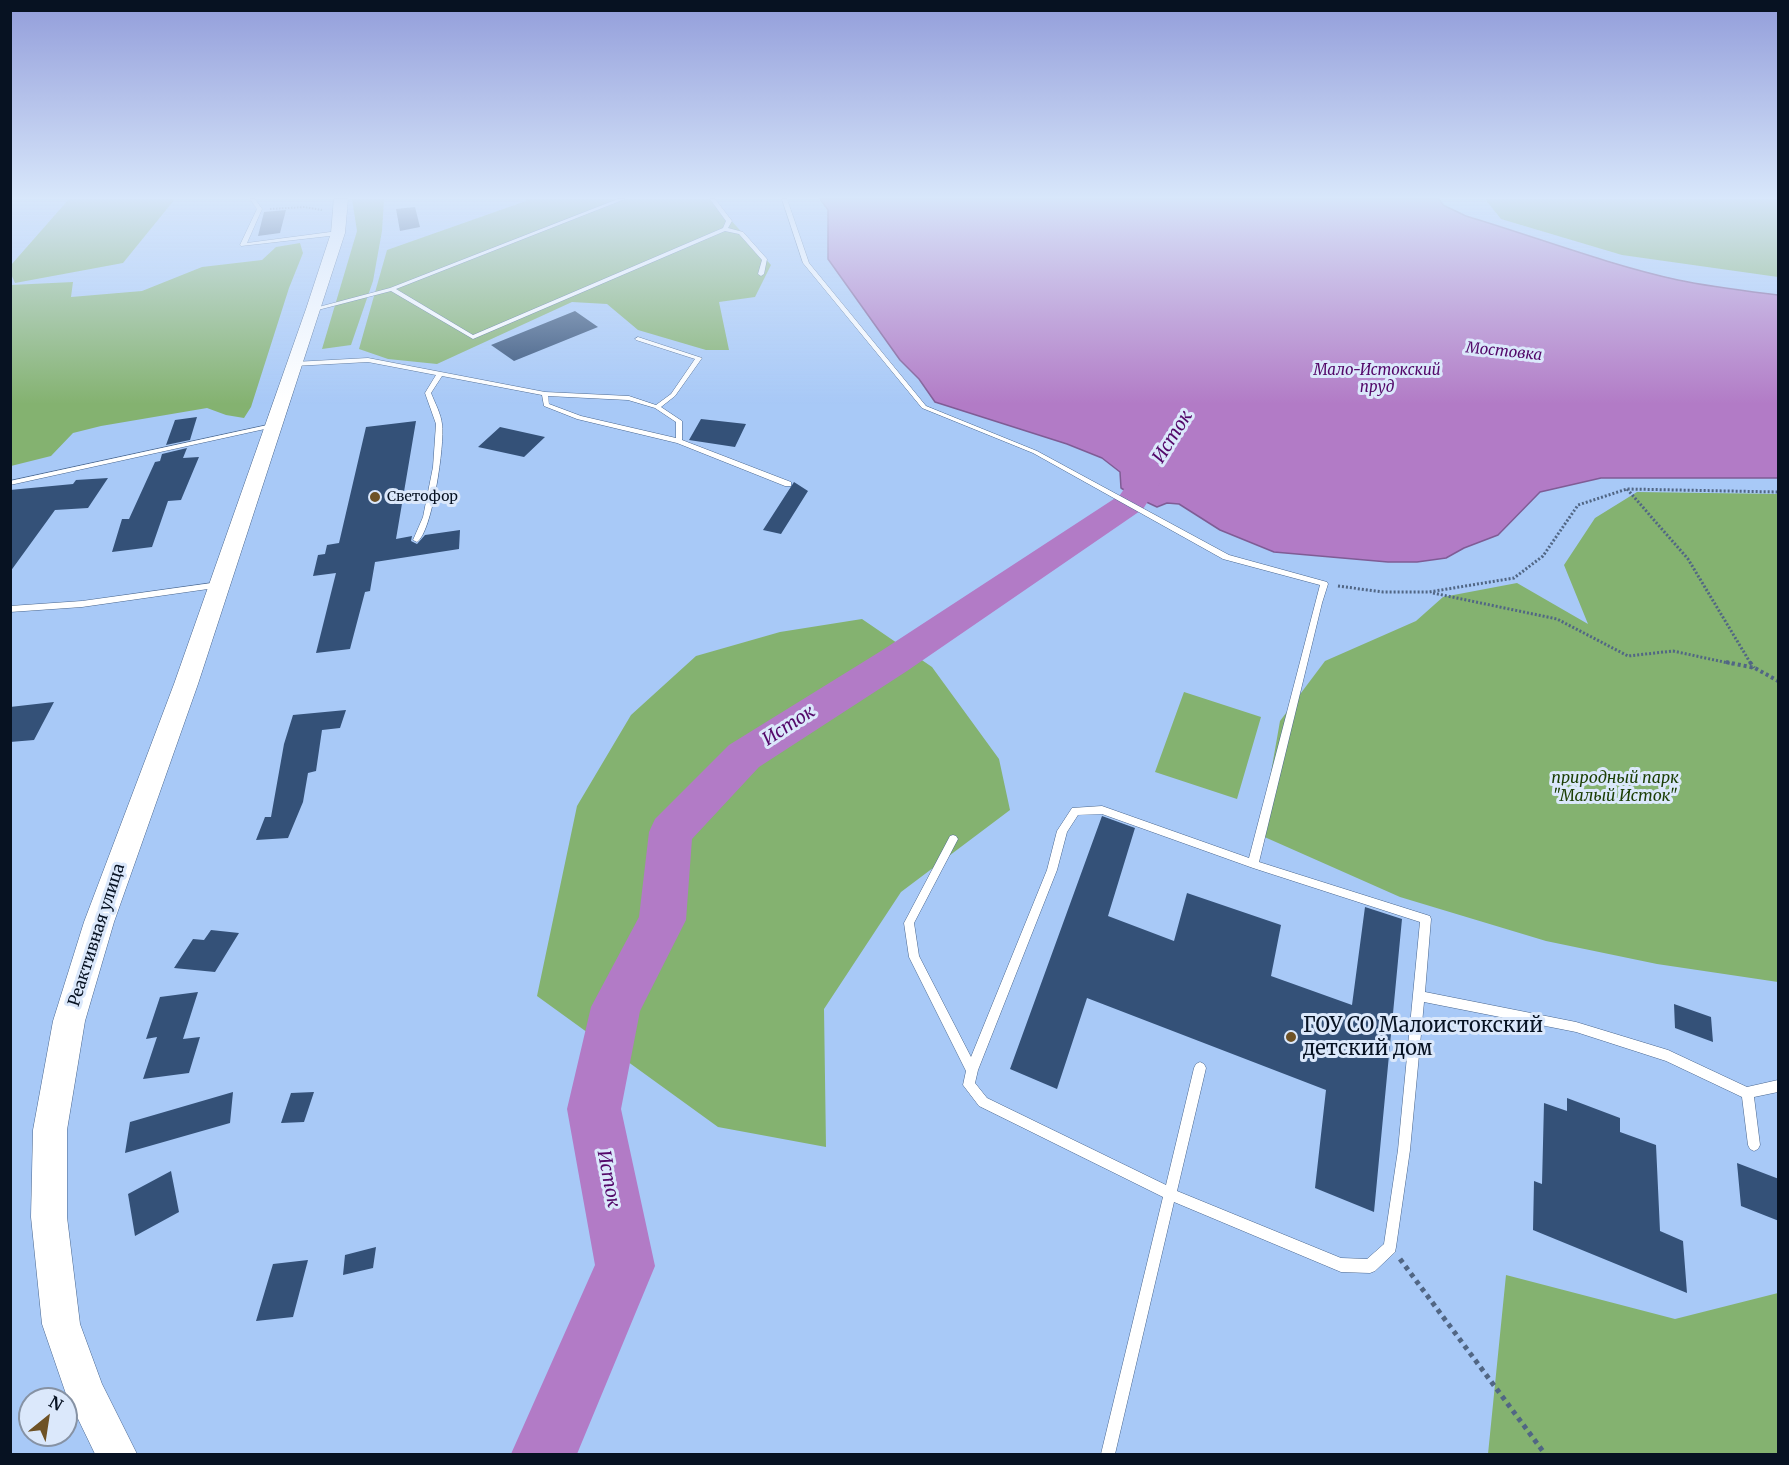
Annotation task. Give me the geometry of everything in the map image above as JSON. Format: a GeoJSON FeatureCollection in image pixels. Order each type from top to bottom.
{"type":"FeatureCollection","features":[{"type":"Feature","properties":{"kind":"main road","name":"Реактивная улица"},"geometry":{"type":"LineString","coordinates":[[116,1455],[86,1394],[61,1324],[49,1217],[50,1130],[69,1021],[95,933],[186,684],[327,267]]}},
{"type":"Feature","properties":{"kind":"lane"},"geometry":{"type":"LineString","coordinates":[[314,309],[392,289],[448,267]]}},
{"type":"Feature","properties":{"kind":"lane"},"geometry":{"type":"LineString","coordinates":[[392,289],[473,337],[635,267]]}},
{"type":"Feature","properties":{"kind":"lane"},"geometry":{"type":"LineString","coordinates":[[761,274],[763,267]]}},
{"type":"Feature","properties":{"kind":"lane"},"geometry":{"type":"LineString","coordinates":[[810,267],[924,407],[1035,452],[1226,557],[1324,584],[1317,603],[1253,864]]}},
{"type":"Feature","properties":{"kind":"lane"},"geometry":{"type":"LineString","coordinates":[[638,339],[699,358],[673,395],[657,407]]}},
{"type":"Feature","properties":{"kind":"lane"},"geometry":{"type":"LineString","coordinates":[[294,364],[368,360],[545,394],[629,398],[657,407],[679,421],[679,441]]}},
{"type":"Feature","properties":{"kind":"lane"},"geometry":{"type":"LineString","coordinates":[[417,540],[427,517],[436,467],[440,424],[428,393],[439,375]]}},
{"type":"Feature","properties":{"kind":"lane"},"geometry":{"type":"LineString","coordinates":[[545,394],[546,405],[579,418],[679,441],[789,484]]}},
{"type":"Feature","properties":{"kind":"lane"},"geometry":{"type":"LineString","coordinates":[[10,483],[273,426]]}},
{"type":"Feature","properties":{"kind":"lane"},"geometry":{"type":"LineString","coordinates":[[10,609],[82,604],[219,585]]}},
{"type":"Feature","properties":{"kind":"lane"},"geometry":{"type":"LineString","coordinates":[[1102,810],[1253,864],[1426,919],[1419,996],[1404,1150],[1390,1247],[1370,1266],[1341,1264],[1170,1194],[982,1102],[969,1085],[972,1070],[1052,870],[1062,831],[1075,811],[1102,810]]}},
{"type":"Feature","properties":{"kind":"lane"},"geometry":{"type":"LineString","coordinates":[[953,839],[909,923],[914,957],[972,1070]]}},
{"type":"Feature","properties":{"kind":"lane"},"geometry":{"type":"LineString","coordinates":[[1419,996],[1576,1027],[1668,1056],[1747,1093],[1779,1086]]}},
{"type":"Feature","properties":{"kind":"lane"},"geometry":{"type":"LineString","coordinates":[[1108,1455],[1200,1068]]}},
{"type":"Feature","properties":{"kind":"lane"},"geometry":{"type":"LineString","coordinates":[[1747,1093],[1754,1145]]}},
{"type":"Feature","properties":{"kind":"path"},"geometry":{"type":"LineString","coordinates":[[1324,584],[1383,592],[1429,592],[1514,578],[1544,556],[1578,506],[1627,489],[1779,492]]}},
{"type":"Feature","properties":{"kind":"path"},"geometry":{"type":"LineString","coordinates":[[1627,489],[1688,559],[1755,668]]}},
{"type":"Feature","properties":{"kind":"path"},"geometry":{"type":"LineString","coordinates":[[1429,592],[1557,619],[1628,656],[1673,651],[1755,668],[1779,681]]}},
{"type":"Feature","properties":{"kind":"path"},"geometry":{"type":"LineString","coordinates":[[1390,1247],[1545,1455]]}},
{"type":"Feature","properties":{"kind":"green space"},"geometry":{"type":"Polygon","coordinates":[[[11,267],[99,267],[15,283],[11,267]]]}},
{"type":"Feature","properties":{"kind":"green space"},"geometry":{"type":"Polygon","coordinates":[[[201,267],[297,267],[251,407],[244,418],[226,415],[207,408],[101,426],[73,433],[51,456],[11,466],[11,285],[73,282],[71,297],[142,291],[201,267]]]}},
{"type":"Feature","properties":{"kind":"green space"},"geometry":{"type":"Polygon","coordinates":[[[346,267],[375,267],[351,345],[322,349],[346,267]]]}},
{"type":"Feature","properties":{"kind":"green space"},"geometry":{"type":"Polygon","coordinates":[[[382,267],[770,267],[755,297],[719,302],[729,350],[706,350],[638,330],[607,304],[572,302],[437,364],[388,359],[359,349],[382,267]]]}},
{"type":"Feature","properties":{"kind":"green space"},"geometry":{"type":"Polygon","coordinates":[[[1710,267],[1778,267],[1778,277],[1710,267]]]}},
{"type":"Feature","properties":{"kind":"green space","name":"природный парк \"Малый Исток\""},"geometry":{"type":"Polygon","coordinates":[[[1637,492],[1778,494],[1778,982],[1657,964],[1546,941],[1400,897],[1260,835],[1280,721],[1325,661],[1416,621],[1443,597],[1517,583],[1588,624],[1564,565],[1595,518],[1637,492]]]}},
{"type":"Feature","properties":{"kind":"green space"},"geometry":{"type":"Polygon","coordinates":[[[862,619],[932,667],[999,759],[1010,810],[901,892],[824,1009],[826,1147],[718,1127],[537,996],[577,806],[631,715],[696,656],[780,632],[862,619]]]}},
{"type":"Feature","properties":{"kind":"green space"},"geometry":{"type":"Polygon","coordinates":[[[1184,692],[1261,717],[1237,799],[1155,772],[1184,692]]]}},
{"type":"Feature","properties":{"kind":"green space"},"geometry":{"type":"Polygon","coordinates":[[[1506,1275],[1675,1319],[1778,1293],[1778,1454],[1488,1454],[1506,1275]]]}},
{"type":"Feature","properties":{"kind":"water","name":"Мало-Истокский пруд"},"geometry":{"type":"Polygon","coordinates":[[[834,267],[1629,267],[1690,282],[1778,295],[1778,478],[1601,478],[1540,492],[1498,535],[1464,548],[1446,558],[1417,562],[1388,562],[1274,552],[1220,530],[1179,504],[1167,503],[1157,507],[1142,500],[1136,504],[1127,499],[1132,495],[1121,488],[1120,472],[1102,458],[1067,444],[935,402],[919,379],[900,360],[834,267]]]}},
{"type":"Feature","properties":{"kind":"building"},"geometry":{"type":"Polygon","coordinates":[[[575,311],[598,327],[514,361],[491,345],[575,311]]]}},
{"type":"Feature","properties":{"kind":"building"},"geometry":{"type":"Polygon","coordinates":[[[197,417],[190,440],[166,445],[175,420],[197,417]]]}},
{"type":"Feature","properties":{"kind":"building"},"geometry":{"type":"Polygon","coordinates":[[[701,419],[746,424],[735,447],[689,440],[701,419]]]}},
{"type":"Feature","properties":{"kind":"building"},"geometry":{"type":"Polygon","coordinates":[[[416,421],[396,539],[412,536],[411,541],[417,544],[425,535],[460,530],[459,549],[375,562],[370,591],[365,592],[350,649],[316,653],[336,573],[313,576],[318,555],[325,554],[327,545],[339,543],[366,427],[416,421]]]}},
{"type":"Feature","properties":{"kind":"building"},"geometry":{"type":"Polygon","coordinates":[[[500,427],[545,437],[524,457],[478,447],[500,427]]]}},
{"type":"Feature","properties":{"kind":"building"},"geometry":{"type":"Polygon","coordinates":[[[187,448],[183,458],[199,457],[181,500],[168,501],[152,547],[112,552],[122,519],[129,519],[155,462],[160,461],[162,454],[187,448]]]}},
{"type":"Feature","properties":{"kind":"building"},"geometry":{"type":"Polygon","coordinates":[[[108,478],[88,508],[55,510],[10,572],[10,490],[73,484],[76,480],[108,478]]]}},
{"type":"Feature","properties":{"kind":"building"},"geometry":{"type":"Polygon","coordinates":[[[794,482],[808,491],[781,534],[763,530],[794,482]]]}},
{"type":"Feature","properties":{"kind":"building"},"geometry":{"type":"Polygon","coordinates":[[[54,702],[34,740],[10,742],[10,707],[54,702]]]}},
{"type":"Feature","properties":{"kind":"building"},"geometry":{"type":"Polygon","coordinates":[[[346,710],[340,728],[322,730],[316,771],[308,773],[303,802],[288,838],[256,840],[265,817],[271,817],[284,744],[293,715],[346,710]]]}},
{"type":"Feature","properties":{"kind":"building","name":"ГОУ СО Малоистокский детский дом"},"geometry":{"type":"Polygon","coordinates":[[[1102,816],[1135,828],[1108,916],[1174,941],[1187,893],[1281,925],[1271,976],[1352,1005],[1365,907],[1402,919],[1374,1212],[1315,1188],[1326,1090],[1087,998],[1057,1089],[1010,1069],[1102,816]]]}},
{"type":"Feature","properties":{"kind":"building"},"geometry":{"type":"Polygon","coordinates":[[[211,930],[239,933],[215,972],[174,968],[193,939],[204,940],[211,930]]]}},
{"type":"Feature","properties":{"kind":"building"},"geometry":{"type":"Polygon","coordinates":[[[198,992],[183,1039],[200,1037],[189,1073],[143,1079],[157,1037],[146,1039],[160,997],[198,992]]]}},
{"type":"Feature","properties":{"kind":"building"},"geometry":{"type":"Polygon","coordinates":[[[1674,1004],[1711,1017],[1713,1042],[1675,1028],[1674,1004]]]}},
{"type":"Feature","properties":{"kind":"building"},"geometry":{"type":"Polygon","coordinates":[[[233,1092],[230,1123],[125,1153],[130,1122],[233,1092]]]}},
{"type":"Feature","properties":{"kind":"building"},"geometry":{"type":"Polygon","coordinates":[[[314,1092],[304,1122],[281,1123],[291,1093],[314,1092]]]}},
{"type":"Feature","properties":{"kind":"building"},"geometry":{"type":"Polygon","coordinates":[[[1567,1098],[1620,1118],[1620,1132],[1656,1145],[1660,1231],[1683,1241],[1687,1293],[1533,1230],[1534,1181],[1542,1184],[1544,1103],[1567,1111],[1567,1098]]]}},
{"type":"Feature","properties":{"kind":"building"},"geometry":{"type":"Polygon","coordinates":[[[1737,1163],[1779,1179],[1779,1221],[1741,1206],[1737,1163]]]}},
{"type":"Feature","properties":{"kind":"building"},"geometry":{"type":"Polygon","coordinates":[[[171,1171],[179,1212],[135,1236],[128,1194],[171,1171]]]}},
{"type":"Feature","properties":{"kind":"building"},"geometry":{"type":"Polygon","coordinates":[[[376,1247],[373,1268],[343,1275],[345,1255],[376,1247]]]}},
{"type":"Feature","properties":{"kind":"building"},"geometry":{"type":"Polygon","coordinates":[[[308,1260],[293,1317],[256,1321],[273,1264],[308,1260]]]}},
{"type":"Feature","properties":{"kind":"waterway","name":"Исток"},"geometry":{"type":"LineString","coordinates":[[544,1454],[625,1266],[594,1109],[616,1007],[662,920],[671,832],[744,756],[894,661],[1132,502],[1159,460]]}},
{"type":"Feature","properties":{"kind":"place","name":"Светофор"},"geometry":{"type":"Point","coordinates":[375,497]}},
{"type":"Feature","properties":{"kind":"place","name":"ГОУ СО Малоистокский детский дом"},"geometry":{"type":"Point","coordinates":[1291,1037]}},
{"type":"Feature","properties":{"kind":"water label","name":"Мостовка"},"geometry":{"type":"Point","coordinates":[1504,352]}}]}
